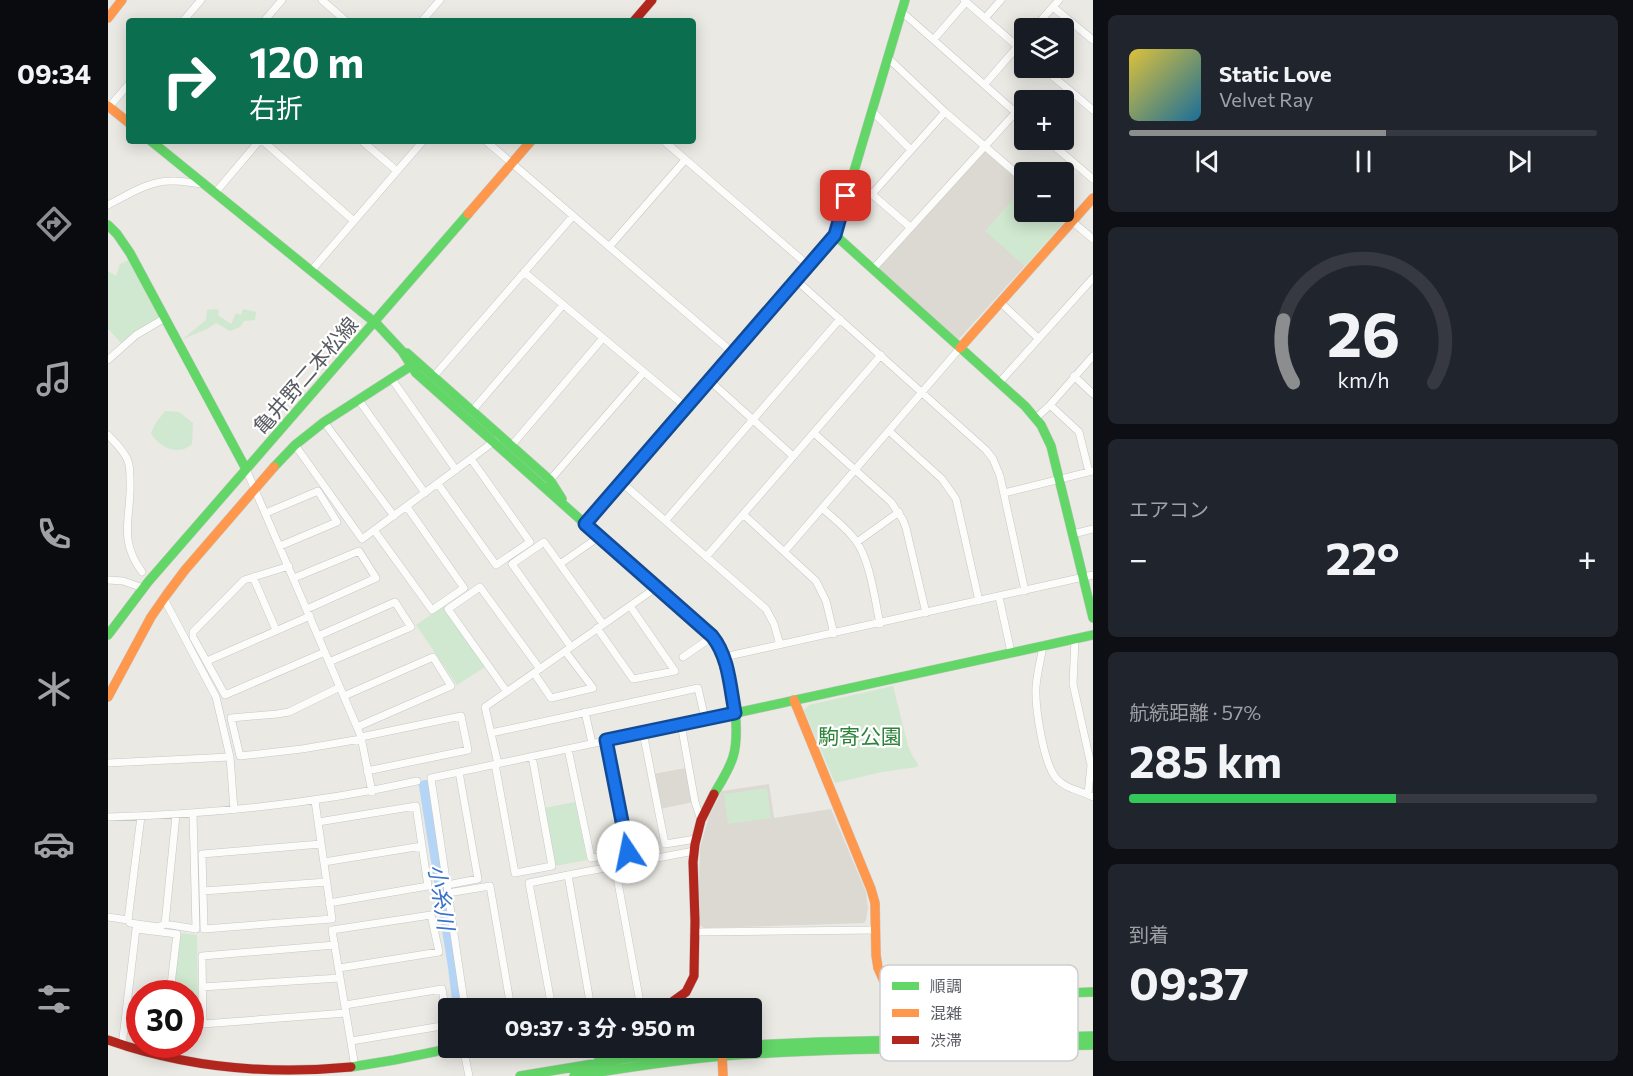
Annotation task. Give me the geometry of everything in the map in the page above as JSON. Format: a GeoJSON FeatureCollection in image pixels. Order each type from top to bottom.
{"type":"FeatureCollection","features":[{"type":"Feature","properties":{"kind":"street"},"geometry":{"type":"LineString","coordinates":[[108,18],[122,0]]}},
{"type":"Feature","properties":{"kind":"street"},"geometry":{"type":"LineString","coordinates":[[186,18],[201,0]]}},
{"type":"Feature","properties":{"kind":"street"},"geometry":{"type":"LineString","coordinates":[[267,18],[282,0]]}},
{"type":"Feature","properties":{"kind":"street"},"geometry":{"type":"LineString","coordinates":[[322,0],[343,18]]}},
{"type":"Feature","properties":{"kind":"street"},"geometry":{"type":"LineString","coordinates":[[425,18],[440,0]]}},
{"type":"Feature","properties":{"kind":"street"},"geometry":{"type":"LineString","coordinates":[[637,18],[652,0]]}},
{"type":"Feature","properties":{"kind":"street"},"geometry":{"type":"LineString","coordinates":[[585,524],[835,235],[905,0]]}},
{"type":"Feature","properties":{"kind":"street"},"geometry":{"type":"LineString","coordinates":[[985,18],[1001,0]]}},
{"type":"Feature","properties":{"kind":"street"},"geometry":{"type":"LineString","coordinates":[[1043,18],[1059,0]]}},
{"type":"Feature","properties":{"kind":"street"},"geometry":{"type":"LineString","coordinates":[[934,39],[965,1],[1014,43]]}},
{"type":"Feature","properties":{"kind":"street"},"geometry":{"type":"LineString","coordinates":[[1053,7],[1093,40]]}},
{"type":"Feature","properties":{"kind":"street"},"geometry":{"type":"LineString","coordinates":[[902,12],[1014,110]]}},
{"type":"Feature","properties":{"kind":"street"},"geometry":{"type":"LineString","coordinates":[[985,84],[1014,51]]}},
{"type":"Feature","properties":{"kind":"street"},"geometry":{"type":"LineString","coordinates":[[888,58],[945,112],[1014,171]]}},
{"type":"Feature","properties":{"kind":"street"},"geometry":{"type":"LineString","coordinates":[[1055,78],[1093,110]]}},
{"type":"Feature","properties":{"kind":"street"},"geometry":{"type":"LineString","coordinates":[[126,87],[109,107],[126,121]]}},
{"type":"Feature","properties":{"kind":"street"},"geometry":{"type":"LineString","coordinates":[[872,111],[911,150]]}},
{"type":"Feature","properties":{"kind":"street"},"geometry":{"type":"LineString","coordinates":[[872,194],[945,112]]}},
{"type":"Feature","properties":{"kind":"street"},"geometry":{"type":"LineString","coordinates":[[873,270],[1014,114]]}},
{"type":"Feature","properties":{"kind":"street"},"geometry":{"type":"LineString","coordinates":[[158,144],[214,193],[375,322],[414,364],[434,376],[472,411],[497,439],[585,524],[712,636],[718,645],[724,657],[737,733],[733,758],[700,820],[694,850],[694,976],[686,992],[678,998]]}},
{"type":"Feature","properties":{"kind":"street"},"geometry":{"type":"LineString","coordinates":[[214,193],[258,144]]}},
{"type":"Feature","properties":{"kind":"street"},"geometry":{"type":"LineString","coordinates":[[264,144],[354,221]]}},
{"type":"Feature","properties":{"kind":"street"},"geometry":{"type":"LineString","coordinates":[[366,144],[398,171]]}},
{"type":"Feature","properties":{"kind":"street"},"geometry":{"type":"LineString","coordinates":[[312,271],[420,144]]}},
{"type":"Feature","properties":{"kind":"street"},"geometry":{"type":"LineString","coordinates":[[490,144],[733,353]]}},
{"type":"Feature","properties":{"kind":"street","name":"亀井野二本松線"},"geometry":{"type":"LineString","coordinates":[[108,635],[143,588],[528,144]]}},
{"type":"Feature","properties":{"kind":"street"},"geometry":{"type":"LineString","coordinates":[[667,144],[808,266]]}},
{"type":"Feature","properties":{"kind":"street"},"geometry":{"type":"LineString","coordinates":[[1059,150],[1093,179]]}},
{"type":"Feature","properties":{"kind":"street"},"geometry":{"type":"LineString","coordinates":[[609,247],[685,160]]}},
{"type":"Feature","properties":{"kind":"street"},"geometry":{"type":"LineString","coordinates":[[852,177],[910,228]]}},
{"type":"Feature","properties":{"kind":"street"},"geometry":{"type":"LineString","coordinates":[[108,205],[158,182],[174,180],[205,184]]}},
{"type":"Feature","properties":{"kind":"street"},"geometry":{"type":"LineString","coordinates":[[1074,219],[1093,198]]}},
{"type":"Feature","properties":{"kind":"street"},"geometry":{"type":"LineString","coordinates":[[434,376],[573,216]]}},
{"type":"Feature","properties":{"kind":"street"},"geometry":{"type":"LineString","coordinates":[[785,551],[1071,222]]}},
{"type":"Feature","properties":{"kind":"street"},"geometry":{"type":"LineString","coordinates":[[1073,222],[1093,239]]}},
{"type":"Feature","properties":{"kind":"street"},"geometry":{"type":"LineString","coordinates":[[108,225],[124,244],[255,488],[357,727],[372,792]]}},
{"type":"Feature","properties":{"kind":"street"},"geometry":{"type":"LineString","coordinates":[[835,235],[999,383],[1041,424],[1049,440],[1073,534],[1088,576],[1093,618]]}},
{"type":"Feature","properties":{"kind":"street"},"geometry":{"type":"LineString","coordinates":[[524,273],[686,407]]}},
{"type":"Feature","properties":{"kind":"street"},"geometry":{"type":"LineString","coordinates":[[999,383],[1093,278]]}},
{"type":"Feature","properties":{"kind":"street"},"geometry":{"type":"LineString","coordinates":[[796,280],[986,450],[997,467],[1004,492],[1025,591]]}},
{"type":"Feature","properties":{"kind":"street"},"geometry":{"type":"LineString","coordinates":[[1000,302],[1038,338]]}},
{"type":"Feature","properties":{"kind":"street"},"geometry":{"type":"LineString","coordinates":[[472,411],[563,305]]}},
{"type":"Feature","properties":{"kind":"street"},"geometry":{"type":"LineString","coordinates":[[108,360],[136,335],[165,318]]}},
{"type":"Feature","properties":{"kind":"street"},"geometry":{"type":"LineString","coordinates":[[666,520],[840,319]]}},
{"type":"Feature","properties":{"kind":"street"},"geometry":{"type":"LineString","coordinates":[[512,445],[603,338]]}},
{"type":"Feature","properties":{"kind":"street"},"geometry":{"type":"LineString","coordinates":[[706,557],[881,355]]}},
{"type":"Feature","properties":{"kind":"street"},"geometry":{"type":"LineString","coordinates":[[1036,418],[1093,356]]}},
{"type":"Feature","properties":{"kind":"street"},"geometry":{"type":"LineString","coordinates":[[108,697],[151,617],[185,570],[255,488],[295,445],[324,422],[414,364]]}},
{"type":"Feature","properties":{"kind":"street"},"geometry":{"type":"LineString","coordinates":[[414,364],[416,373],[497,439],[512,445],[550,480],[565,503],[585,524]]}},
{"type":"Feature","properties":{"kind":"street"},"geometry":{"type":"LineString","coordinates":[[550,480],[644,372]]}},
{"type":"Feature","properties":{"kind":"street"},"geometry":{"type":"LineString","coordinates":[[1074,376],[1093,394]]}},
{"type":"Feature","properties":{"kind":"street"},"geometry":{"type":"LineString","coordinates":[[391,378],[456,470]]}},
{"type":"Feature","properties":{"kind":"street"},"geometry":{"type":"LineString","coordinates":[[709,380],[794,456]]}},
{"type":"Feature","properties":{"kind":"street"},"geometry":{"type":"LineString","coordinates":[[358,399],[425,493]]}},
{"type":"Feature","properties":{"kind":"street"},"geometry":{"type":"LineString","coordinates":[[1004,492],[1091,472],[1079,432],[1050,405]]}},
{"type":"Feature","properties":{"kind":"street"},"geometry":{"type":"LineString","coordinates":[[324,422],[394,516]]}},
{"type":"Feature","properties":{"kind":"street"},"geometry":{"type":"LineString","coordinates":[[889,431],[942,479],[956,499],[979,601]]}},
{"type":"Feature","properties":{"kind":"street"},"geometry":{"type":"LineString","coordinates":[[814,433],[891,502],[899,512],[906,528],[926,613]]}},
{"type":"Feature","properties":{"kind":"street"},"geometry":{"type":"LineString","coordinates":[[108,435],[129,462],[127,540],[136,564],[142,572]]}},
{"type":"Feature","properties":{"kind":"street"},"geometry":{"type":"LineString","coordinates":[[295,445],[362,539],[497,439]]}},
{"type":"Feature","properties":{"kind":"street"},"geometry":{"type":"LineString","coordinates":[[438,484],[496,565],[530,542],[471,459]]}},
{"type":"Feature","properties":{"kind":"street"},"geometry":{"type":"LineString","coordinates":[[621,482],[766,609],[774,624],[780,645]]}},
{"type":"Feature","properties":{"kind":"street"},"geometry":{"type":"LineString","coordinates":[[266,513],[318,491],[337,522],[280,546]]}},
{"type":"Feature","properties":{"kind":"street"},"geometry":{"type":"LineString","coordinates":[[375,531],[432,610],[464,588],[407,507]]}},
{"type":"Feature","properties":{"kind":"street"},"geometry":{"type":"LineString","coordinates":[[822,508],[857,542],[866,561],[880,624]]}},
{"type":"Feature","properties":{"kind":"street"},"geometry":{"type":"LineString","coordinates":[[857,542],[899,512]]}},
{"type":"Feature","properties":{"kind":"street"},"geometry":{"type":"LineString","coordinates":[[744,515],[816,580],[826,601],[834,634]]}},
{"type":"Feature","properties":{"kind":"street"},"geometry":{"type":"LineString","coordinates":[[1073,534],[1093,529]]}},
{"type":"Feature","properties":{"kind":"street"},"geometry":{"type":"LineString","coordinates":[[560,564],[593,541]]}},
{"type":"Feature","properties":{"kind":"street"},"geometry":{"type":"LineString","coordinates":[[507,692],[448,609],[480,587],[537,671],[551,698],[593,688],[512,564],[544,542],[633,679],[675,671],[630,606]]}},
{"type":"Feature","properties":{"kind":"street"},"geometry":{"type":"LineString","coordinates":[[207,661],[276,630],[376,578],[359,551],[294,578]]}},
{"type":"Feature","properties":{"kind":"street"},"geometry":{"type":"LineString","coordinates":[[289,566],[244,580],[193,632],[193,637],[225,695],[325,652]]}},
{"type":"Feature","properties":{"kind":"street"},"geometry":{"type":"LineString","coordinates":[[724,657],[1088,576]]}},
{"type":"Feature","properties":{"kind":"street"},"geometry":{"type":"LineString","coordinates":[[253,578],[276,630]]}},
{"type":"Feature","properties":{"kind":"street"},"geometry":{"type":"LineString","coordinates":[[108,580],[123,581],[143,588]]}},
{"type":"Feature","properties":{"kind":"street"},"geometry":{"type":"LineString","coordinates":[[532,756],[552,866],[515,873],[485,707],[657,587]]}},
{"type":"Feature","properties":{"kind":"street"},"geometry":{"type":"LineString","coordinates":[[999,597],[1011,652]]}},
{"type":"Feature","properties":{"kind":"street"},"geometry":{"type":"LineString","coordinates":[[164,599],[216,697],[230,757],[234,810]]}},
{"type":"Feature","properties":{"kind":"street"},"geometry":{"type":"LineString","coordinates":[[318,636],[395,602],[411,627],[329,662]]}},
{"type":"Feature","properties":{"kind":"street"},"geometry":{"type":"LineString","coordinates":[[464,998],[431,778],[1093,635]]}},
{"type":"Feature","properties":{"kind":"street"},"geometry":{"type":"LineString","coordinates":[[682,657],[692,655],[712,636]]}},
{"type":"Feature","properties":{"kind":"street"},"geometry":{"type":"LineString","coordinates":[[1043,645],[1036,687],[1037,707],[1050,768],[1056,779],[1068,788],[1091,795],[1091,765],[1073,684],[1075,639]]}},
{"type":"Feature","properties":{"kind":"street"},"geometry":{"type":"LineString","coordinates":[[344,696],[433,657],[451,686],[357,727]]}},
{"type":"Feature","properties":{"kind":"street"},"geometry":{"type":"LineString","coordinates":[[340,687],[289,711],[231,718],[240,756],[302,749],[461,716],[468,750],[367,771]]}},
{"type":"Feature","properties":{"kind":"street"},"geometry":{"type":"LineString","coordinates":[[491,733],[698,688],[705,719]]}},
{"type":"Feature","properties":{"kind":"street"},"geometry":{"type":"LineString","coordinates":[[794,700],[871,890],[875,903],[876,962],[880,974]]}},
{"type":"Feature","properties":{"kind":"street"},"geometry":{"type":"LineString","coordinates":[[585,712],[592,743]]}},
{"type":"Feature","properties":{"kind":"street"},"geometry":{"type":"LineString","coordinates":[[681,724],[700,820]]}},
{"type":"Feature","properties":{"kind":"street"},"geometry":{"type":"LineString","coordinates":[[643,732],[665,844],[696,839]]}},
{"type":"Feature","properties":{"kind":"street"},"geometry":{"type":"LineString","coordinates":[[568,748],[591,858],[628,852],[606,740]]}},
{"type":"Feature","properties":{"kind":"street"},"geometry":{"type":"LineString","coordinates":[[108,763],[230,757]]}},
{"type":"Feature","properties":{"kind":"street"},"geometry":{"type":"LineString","coordinates":[[447,885],[478,879],[459,772]]}},
{"type":"Feature","properties":{"kind":"street"},"geometry":{"type":"LineString","coordinates":[[108,817],[193,814],[315,801],[372,792],[417,781]]}},
{"type":"Feature","properties":{"kind":"street"},"geometry":{"type":"LineString","coordinates":[[315,801],[332,919],[204,929],[202,854],[321,844]]}},
{"type":"Feature","properties":{"kind":"street"},"geometry":{"type":"LineString","coordinates":[[318,822],[416,806],[428,886],[330,903]]}},
{"type":"Feature","properties":{"kind":"street"},"geometry":{"type":"LineString","coordinates":[[108,916],[128,920],[130,923],[159,927],[165,924],[196,929],[193,814]]}},
{"type":"Feature","properties":{"kind":"street"},"geometry":{"type":"LineString","coordinates":[[165,924],[176,815]]}},
{"type":"Feature","properties":{"kind":"street"},"geometry":{"type":"LineString","coordinates":[[128,920],[141,816]]}},
{"type":"Feature","properties":{"kind":"street"},"geometry":{"type":"LineString","coordinates":[[324,862],[422,846]]}},
{"type":"Feature","properties":{"kind":"street"},"geometry":{"type":"LineString","coordinates":[[550,998],[529,883],[694,850]]}},
{"type":"Feature","properties":{"kind":"street"},"geometry":{"type":"LineString","coordinates":[[615,866],[639,998]]}},
{"type":"Feature","properties":{"kind":"street"},"geometry":{"type":"LineString","coordinates":[[568,875],[589,998]]}},
{"type":"Feature","properties":{"kind":"street"},"geometry":{"type":"LineString","coordinates":[[203,891],[327,882]]}},
{"type":"Feature","properties":{"kind":"street"},"geometry":{"type":"LineString","coordinates":[[448,893],[490,886],[509,998]]}},
{"type":"Feature","properties":{"kind":"street"},"geometry":{"type":"LineString","coordinates":[[339,968],[439,952],[431,915],[332,930],[355,1067]]}},
{"type":"Feature","properties":{"kind":"street"},"geometry":{"type":"LineString","coordinates":[[130,980],[136,930],[177,934],[172,980]]}},
{"type":"Feature","properties":{"kind":"street"},"geometry":{"type":"LineString","coordinates":[[694,932],[876,930]]}},
{"type":"Feature","properties":{"kind":"street"},"geometry":{"type":"LineString","coordinates":[[202,980],[202,956],[335,945]]}},
{"type":"Feature","properties":{"kind":"street"},"geometry":{"type":"LineString","coordinates":[[204,987],[340,978]]}},
{"type":"Feature","properties":{"kind":"street"},"geometry":{"type":"LineString","coordinates":[[345,1005],[442,989],[448,1025],[351,1041]]}},
{"type":"Feature","properties":{"kind":"street"},"geometry":{"type":"LineString","coordinates":[[1078,993],[1093,992]]}},
{"type":"Feature","properties":{"kind":"street"},"geometry":{"type":"LineString","coordinates":[[122,1046],[126,1013]]}},
{"type":"Feature","properties":{"kind":"street"},"geometry":{"type":"LineString","coordinates":[[204,1024],[346,1013]]}},
{"type":"Feature","properties":{"kind":"street"},"geometry":{"type":"LineString","coordinates":[[1078,1037],[1093,1036]]}},
{"type":"Feature","properties":{"kind":"street"},"geometry":{"type":"LineString","coordinates":[[108,1040],[126,1047]]}},
{"type":"Feature","properties":{"kind":"street"},"geometry":{"type":"LineString","coordinates":[[762,1045],[819,1042],[880,1043]]}},
{"type":"Feature","properties":{"kind":"street"},"geometry":{"type":"LineString","coordinates":[[1078,1045],[1093,1045]]}},
{"type":"Feature","properties":{"kind":"street"},"geometry":{"type":"LineString","coordinates":[[762,1050],[829,1051],[880,1048]]}},
{"type":"Feature","properties":{"kind":"street"},"geometry":{"type":"LineString","coordinates":[[168,1058],[198,1064],[278,1071],[355,1067],[438,1051]]}},
{"type":"Feature","properties":{"kind":"street"},"geometry":{"type":"LineString","coordinates":[[465,1058],[469,1076]]}},
{"type":"Feature","properties":{"kind":"street"},"geometry":{"type":"LineString","coordinates":[[599,1058],[601,1067]]}},
{"type":"Feature","properties":{"kind":"street"},"geometry":{"type":"LineString","coordinates":[[520,1076],[665,1058]]}},
{"type":"Feature","properties":{"kind":"street"},"geometry":{"type":"LineString","coordinates":[[722,1058],[723,1076]]}},
{"type":"Feature","properties":{"kind":"street"},"geometry":{"type":"LineString","coordinates":[[574,1076],[601,1067]]}},
{"type":"Feature","properties":{"kind":"shaded area"},"geometry":{"type":"Polygon","coordinates":[[[984,148],[1014,174],[1014,199],[986,231],[1025,266],[958,340],[877,268],[984,148]]]}},
{"type":"Feature","properties":{"kind":"shaded area"},"geometry":{"type":"Polygon","coordinates":[[[686,768],[693,802],[660,809],[653,774],[686,768]]]}},
{"type":"Feature","properties":{"kind":"shaded area"},"geometry":{"type":"Polygon","coordinates":[[[769,784],[774,818],[831,809],[866,892],[868,908],[864,923],[704,928],[700,925],[700,848],[709,816],[722,791],[769,784]]]}},
{"type":"Feature","properties":{"kind":"green space"},"geometry":{"type":"Polygon","coordinates":[[[1014,198],[1014,222],[1064,222],[1025,266],[985,231],[1014,198]]]}},
{"type":"Feature","properties":{"kind":"green space"},"geometry":{"type":"Polygon","coordinates":[[[129,260],[161,318],[123,345],[108,329],[108,271],[116,276],[120,264],[129,260]]]}},
{"type":"Feature","properties":{"kind":"green space"},"geometry":{"type":"Polygon","coordinates":[[[243,309],[256,312],[255,320],[244,321],[240,327],[230,331],[216,323],[183,339],[206,320],[207,310],[219,310],[218,315],[231,324],[236,313],[241,315],[243,309]]]}},
{"type":"Feature","properties":{"kind":"green space"},"geometry":{"type":"Polygon","coordinates":[[[165,411],[179,412],[193,423],[192,444],[187,448],[169,449],[151,433],[165,411]]]}},
{"type":"Feature","properties":{"kind":"green space"},"geometry":{"type":"Polygon","coordinates":[[[445,605],[488,665],[457,685],[416,625],[445,605]]]}},
{"type":"Feature","properties":{"kind":"green space","name":"駒寄公園"},"geometry":{"type":"Polygon","coordinates":[[[893,686],[908,746],[918,764],[917,767],[835,783],[804,710],[809,705],[893,686]]]}},
{"type":"Feature","properties":{"kind":"green space"},"geometry":{"type":"Polygon","coordinates":[[[767,788],[771,818],[728,824],[724,794],[767,788]]]}},
{"type":"Feature","properties":{"kind":"green space"},"geometry":{"type":"Polygon","coordinates":[[[575,802],[587,860],[555,866],[544,808],[575,802]]]}},
{"type":"Feature","properties":{"kind":"green space"},"geometry":{"type":"Polygon","coordinates":[[[181,933],[197,935],[198,980],[175,980],[181,933]]]}},
{"type":"Feature","properties":{"kind":"waterway","name":"小糸川"},"geometry":{"type":"LineString","coordinates":[[425,786],[458,998]]}},
{"type":"Feature","properties":{"kind":"traffic: fast"},"geometry":{"type":"LineString","coordinates":[[585,524],[835,235],[905,0]]}},
{"type":"Feature","properties":{"kind":"traffic: fast"},"geometry":{"type":"LineString","coordinates":[[155,144],[378,325]]}},
{"type":"Feature","properties":{"kind":"traffic: fast"},"geometry":{"type":"LineString","coordinates":[[108,635],[148,582],[468,214]]}},
{"type":"Feature","properties":{"kind":"traffic: fast"},"geometry":{"type":"LineString","coordinates":[[108,225],[130,253],[246,469]]}},
{"type":"Feature","properties":{"kind":"traffic: fast"},"geometry":{"type":"LineString","coordinates":[[835,235],[1025,406],[1041,425],[1051,446],[1093,618]]}},
{"type":"Feature","properties":{"kind":"traffic: fast"},"geometry":{"type":"LineString","coordinates":[[375,322],[402,351],[416,373],[712,637],[725,661],[733,695],[736,730],[733,757],[714,794]]}},
{"type":"Feature","properties":{"kind":"traffic: fast"},"geometry":{"type":"LineString","coordinates":[[407,353],[550,480],[562,499]]}},
{"type":"Feature","properties":{"kind":"traffic: fast"},"geometry":{"type":"LineString","coordinates":[[274,467],[295,445],[324,422],[414,364]]}},
{"type":"Feature","properties":{"kind":"traffic: fast"},"geometry":{"type":"LineString","coordinates":[[736,713],[1093,635]]}},
{"type":"Feature","properties":{"kind":"traffic: fast"},"geometry":{"type":"LineString","coordinates":[[1078,993],[1093,992]]}},
{"type":"Feature","properties":{"kind":"traffic: fast"},"geometry":{"type":"LineString","coordinates":[[1078,1036],[1093,1036]]}},
{"type":"Feature","properties":{"kind":"traffic: fast"},"geometry":{"type":"LineString","coordinates":[[762,1045],[880,1041]]}},
{"type":"Feature","properties":{"kind":"traffic: fast"},"geometry":{"type":"LineString","coordinates":[[1078,1045],[1093,1045]]}},
{"type":"Feature","properties":{"kind":"traffic: fast"},"geometry":{"type":"LineString","coordinates":[[574,1076],[723,1056],[880,1049]]}},
{"type":"Feature","properties":{"kind":"traffic: fast"},"geometry":{"type":"LineString","coordinates":[[351,1067],[438,1051]]}},
{"type":"Feature","properties":{"kind":"traffic: fast"},"geometry":{"type":"LineString","coordinates":[[599,1058],[600,1066]]}},
{"type":"Feature","properties":{"kind":"traffic: fast"},"geometry":{"type":"LineString","coordinates":[[520,1076],[629,1058]]}},
{"type":"Feature","properties":{"kind":"traffic: slow"},"geometry":{"type":"LineString","coordinates":[[108,18],[122,0]]}},
{"type":"Feature","properties":{"kind":"traffic: slow"},"geometry":{"type":"LineString","coordinates":[[108,106],[126,121]]}},
{"type":"Feature","properties":{"kind":"traffic: slow"},"geometry":{"type":"LineString","coordinates":[[468,214],[528,144]]}},
{"type":"Feature","properties":{"kind":"traffic: slow"},"geometry":{"type":"LineString","coordinates":[[960,348],[1093,198]]}},
{"type":"Feature","properties":{"kind":"traffic: slow"},"geometry":{"type":"LineString","coordinates":[[108,697],[151,617],[167,594],[274,467]]}},
{"type":"Feature","properties":{"kind":"traffic: slow"},"geometry":{"type":"LineString","coordinates":[[794,700],[871,889],[875,903],[876,955],[880,972]]}},
{"type":"Feature","properties":{"kind":"traffic: slow"},"geometry":{"type":"LineString","coordinates":[[722,1058],[723,1076]]}},
{"type":"Feature","properties":{"kind":"traffic: jam"},"geometry":{"type":"LineString","coordinates":[[637,18],[652,0]]}},
{"type":"Feature","properties":{"kind":"traffic: jam"},"geometry":{"type":"LineString","coordinates":[[678,998],[686,992],[694,976],[693,862],[701,820],[714,794]]}},
{"type":"Feature","properties":{"kind":"traffic: jam"},"geometry":{"type":"LineString","coordinates":[[108,1040],[168,1057],[228,1067],[289,1070],[351,1067]]}},
{"type":"Feature","properties":{"kind":"route"},"geometry":{"type":"LineString","coordinates":[[628,852],[606,740],[735,713],[724,657],[712,636],[585,524],[835,235],[846,196]]}}]}
